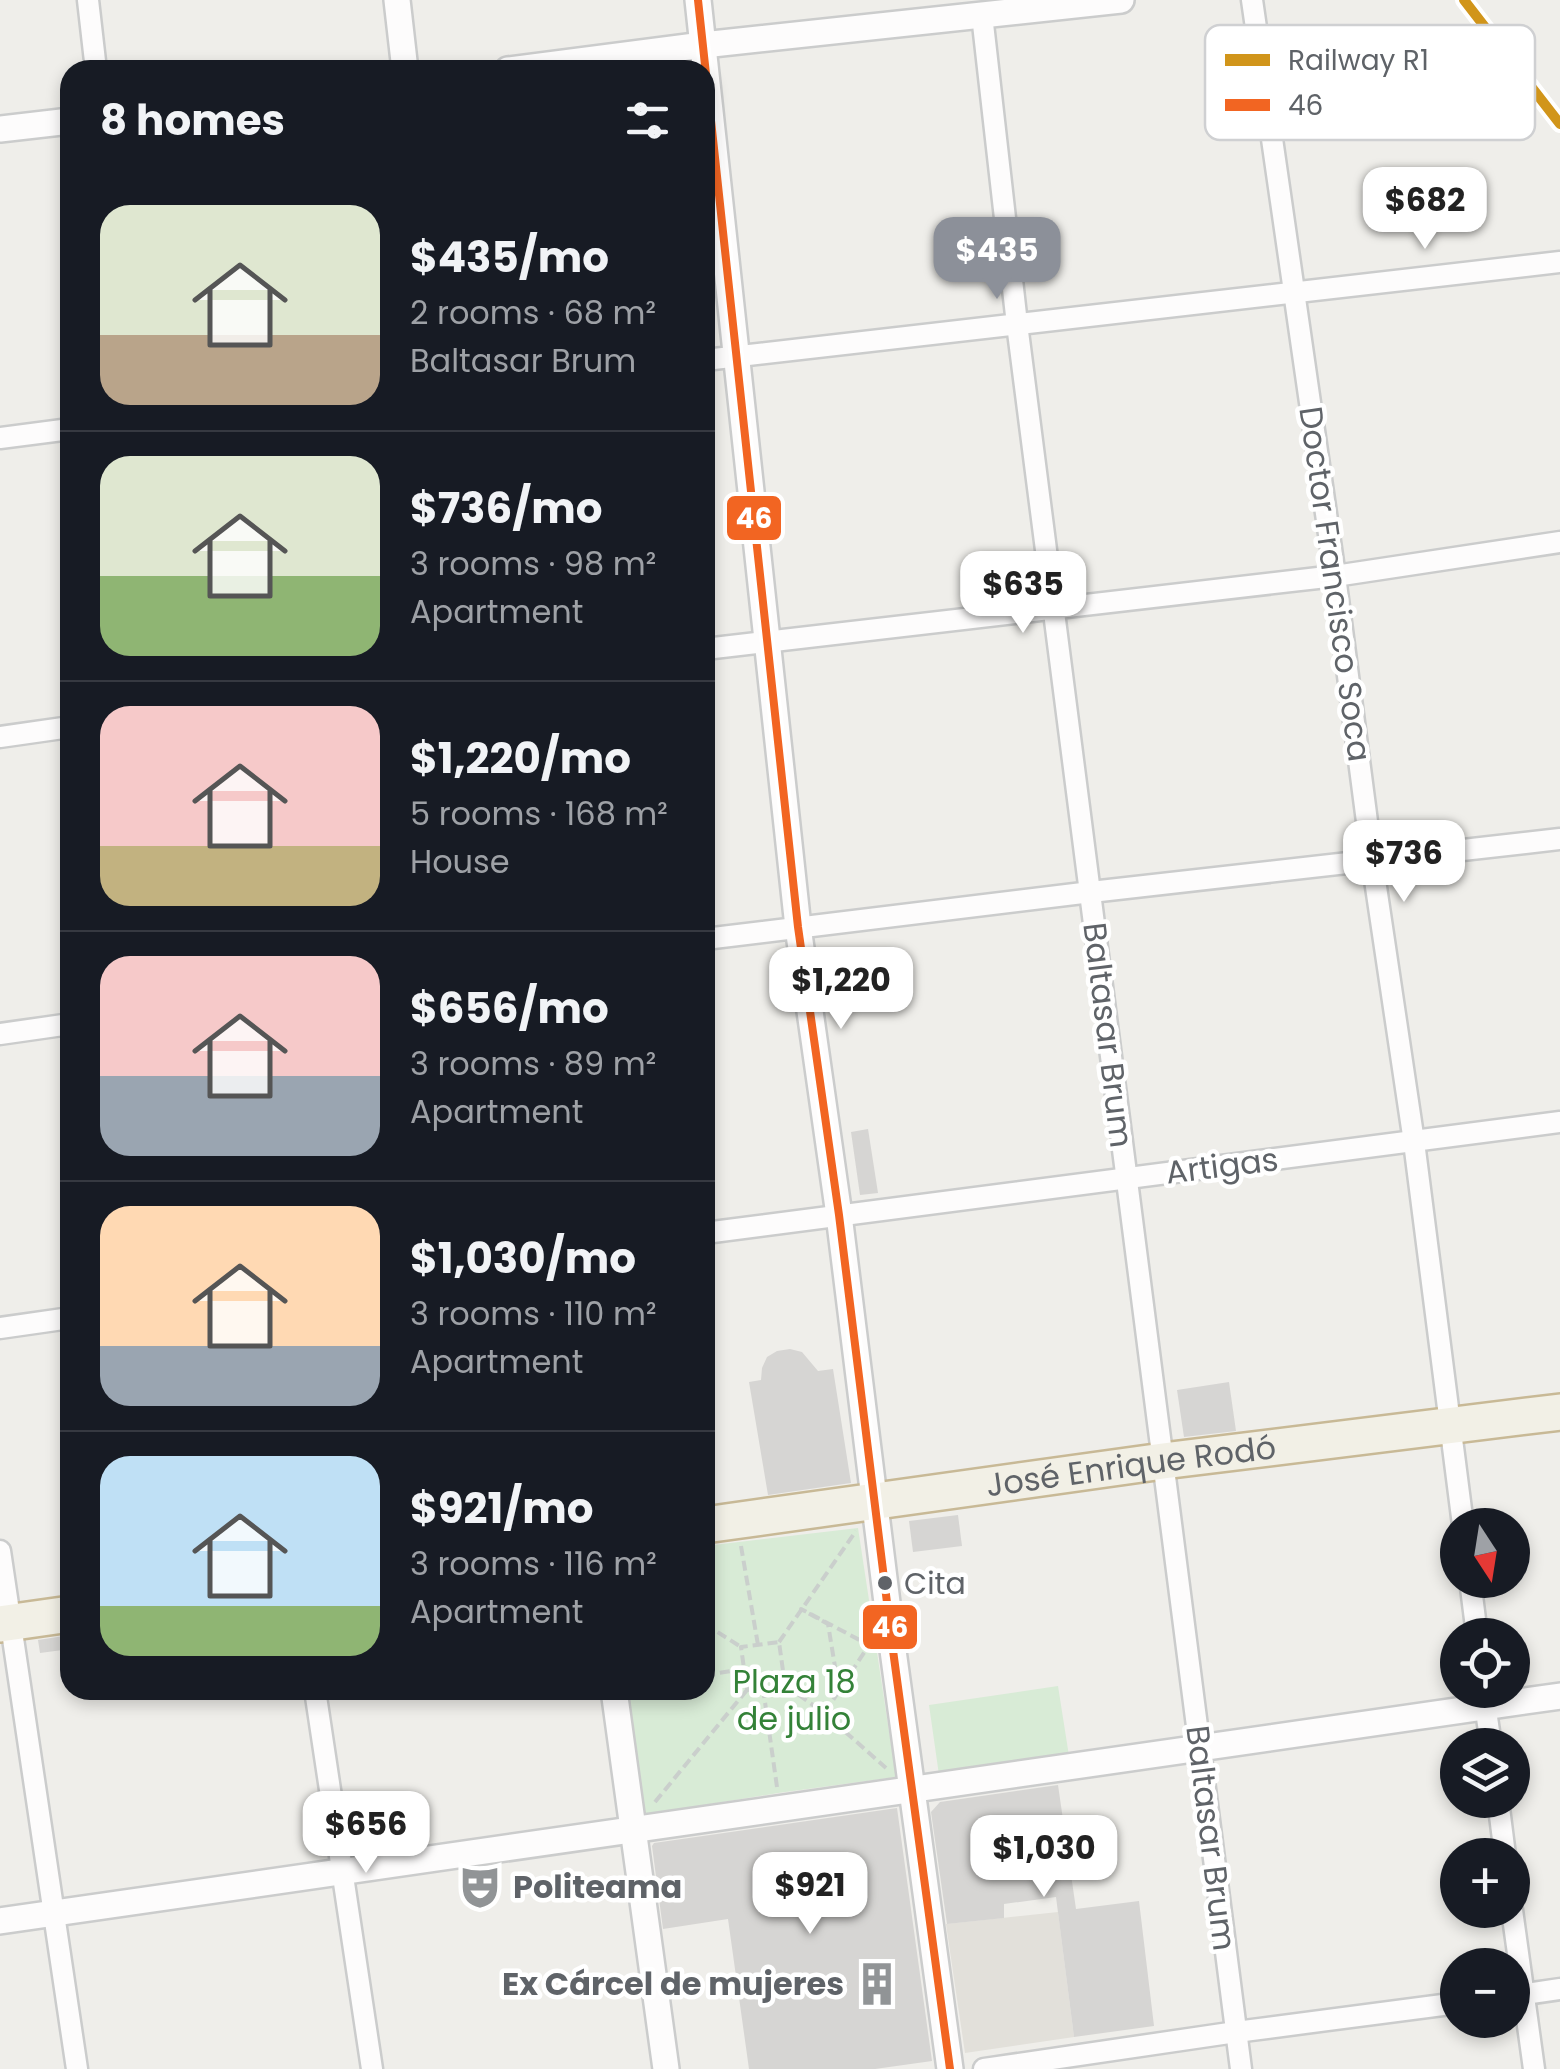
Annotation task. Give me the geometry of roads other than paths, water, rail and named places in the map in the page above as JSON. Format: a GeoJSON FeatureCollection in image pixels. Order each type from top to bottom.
{"type":"FeatureCollection","features":[{"type":"Feature","properties":{"kind":"highway","name":"José Enrique Rodó"},"geometry":{"type":"LineString","coordinates":[[715,1524],[1163,1461],[1560,1412]]}},
{"type":"Feature","properties":{"kind":"highway"},"geometry":{"type":"LineString","coordinates":[[5,1623],[60,1615]]}},
{"type":"Feature","properties":{"kind":"street"},"geometry":{"type":"LineString","coordinates":[[88,0],[95,60]]}},
{"type":"Feature","properties":{"kind":"street"},"geometry":{"type":"LineString","coordinates":[[397,0],[404,60]]}},
{"type":"Feature","properties":{"kind":"street"},"geometry":{"type":"LineString","coordinates":[[698,0],[706,60]]}},
{"type":"Feature","properties":{"kind":"street"},"geometry":{"type":"LineString","coordinates":[[586,60],[981,8],[1121,0]]}},
{"type":"Feature","properties":{"kind":"street","name":"Doctor Francisco Soca"},"geometry":{"type":"LineString","coordinates":[[1252,0],[1256,25]]}},
{"type":"Feature","properties":{"kind":"street","name":"Baltasar Brum"},"geometry":{"type":"LineString","coordinates":[[981,8],[1017,324],[1241,2069]]}},
{"type":"Feature","properties":{"kind":"street"},"geometry":{"type":"LineString","coordinates":[[0,129],[60,122]]}},
{"type":"Feature","properties":{"kind":"street","name":"Doctor Francisco Soca"},"geometry":{"type":"LineString","coordinates":[[1273,140],[1414,1142],[1461,1508]]}},
{"type":"Feature","properties":{"kind":"street"},"geometry":{"type":"LineString","coordinates":[[715,149],[798,927],[950,2069]]}},
{"type":"Feature","properties":{"kind":"street"},"geometry":{"type":"LineString","coordinates":[[715,359],[1560,262]]}},
{"type":"Feature","properties":{"kind":"street"},"geometry":{"type":"LineString","coordinates":[[0,438],[60,431]]}},
{"type":"Feature","properties":{"kind":"street"},"geometry":{"type":"LineString","coordinates":[[715,648],[1334,576],[1560,542]]}},
{"type":"Feature","properties":{"kind":"street"},"geometry":{"type":"LineString","coordinates":[[0,737],[60,728]]}},
{"type":"Feature","properties":{"kind":"street"},"geometry":{"type":"LineString","coordinates":[[715,938],[1560,839]]}},
{"type":"Feature","properties":{"kind":"street"},"geometry":{"type":"LineString","coordinates":[[0,1034],[60,1025]]}},
{"type":"Feature","properties":{"kind":"street","name":"Artigas"},"geometry":{"type":"LineString","coordinates":[[715,1231],[1560,1122]]}},
{"type":"Feature","properties":{"kind":"street"},"geometry":{"type":"LineString","coordinates":[[0,1328],[60,1319]]}},
{"type":"Feature","properties":{"kind":"street"},"geometry":{"type":"LineString","coordinates":[[0,1550],[5,1623],[78,2069]]}},
{"type":"Feature","properties":{"kind":"street"},"geometry":{"type":"LineString","coordinates":[[1530,1697],[1560,1696]]}},
{"type":"Feature","properties":{"kind":"street"},"geometry":{"type":"LineString","coordinates":[[316,1700],[372,2069]]}},
{"type":"Feature","properties":{"kind":"street"},"geometry":{"type":"LineString","coordinates":[[615,1700],[666,2069]]}},
{"type":"Feature","properties":{"kind":"street"},"geometry":{"type":"LineString","coordinates":[[0,1921],[1200,1748],[1440,1706]]}},
{"type":"Feature","properties":{"kind":"street"},"geometry":{"type":"LineString","coordinates":[[1530,1993],[1560,1989]]}},
{"type":"Feature","properties":{"kind":"street"},"geometry":{"type":"LineString","coordinates":[[984,2069],[1440,2005]]}},
{"type":"Feature","properties":{"kind":"street"},"geometry":{"type":"LineString","coordinates":[[1527,2038],[1534,2069]]}},
{"type":"Feature","properties":{"kind":"rail line","name":"R1"},"geometry":{"type":"LineString","coordinates":[[1464,0],[1483,25]]}},
{"type":"Feature","properties":{"kind":"rail line","name":"R1"},"geometry":{"type":"LineString","coordinates":[[1535,92],[1560,124]]}},
{"type":"Feature","properties":{"kind":"place","name":"Cita"},"geometry":{"type":"Point","coordinates":[885,1583]}},
{"type":"Feature","properties":{"kind":"place","name":"Politeama"},"geometry":{"type":"Point","coordinates":[480,1887]}},
{"type":"Feature","properties":{"kind":"place","name":"Ex Cárcel de mujeres"},"geometry":{"type":"Point","coordinates":[877,1984]}},
{"type":"Feature","properties":{"kind":"park label","name":"Plaza 18 de julio"},"geometry":{"type":"Point","coordinates":[794,1700]}}]}
